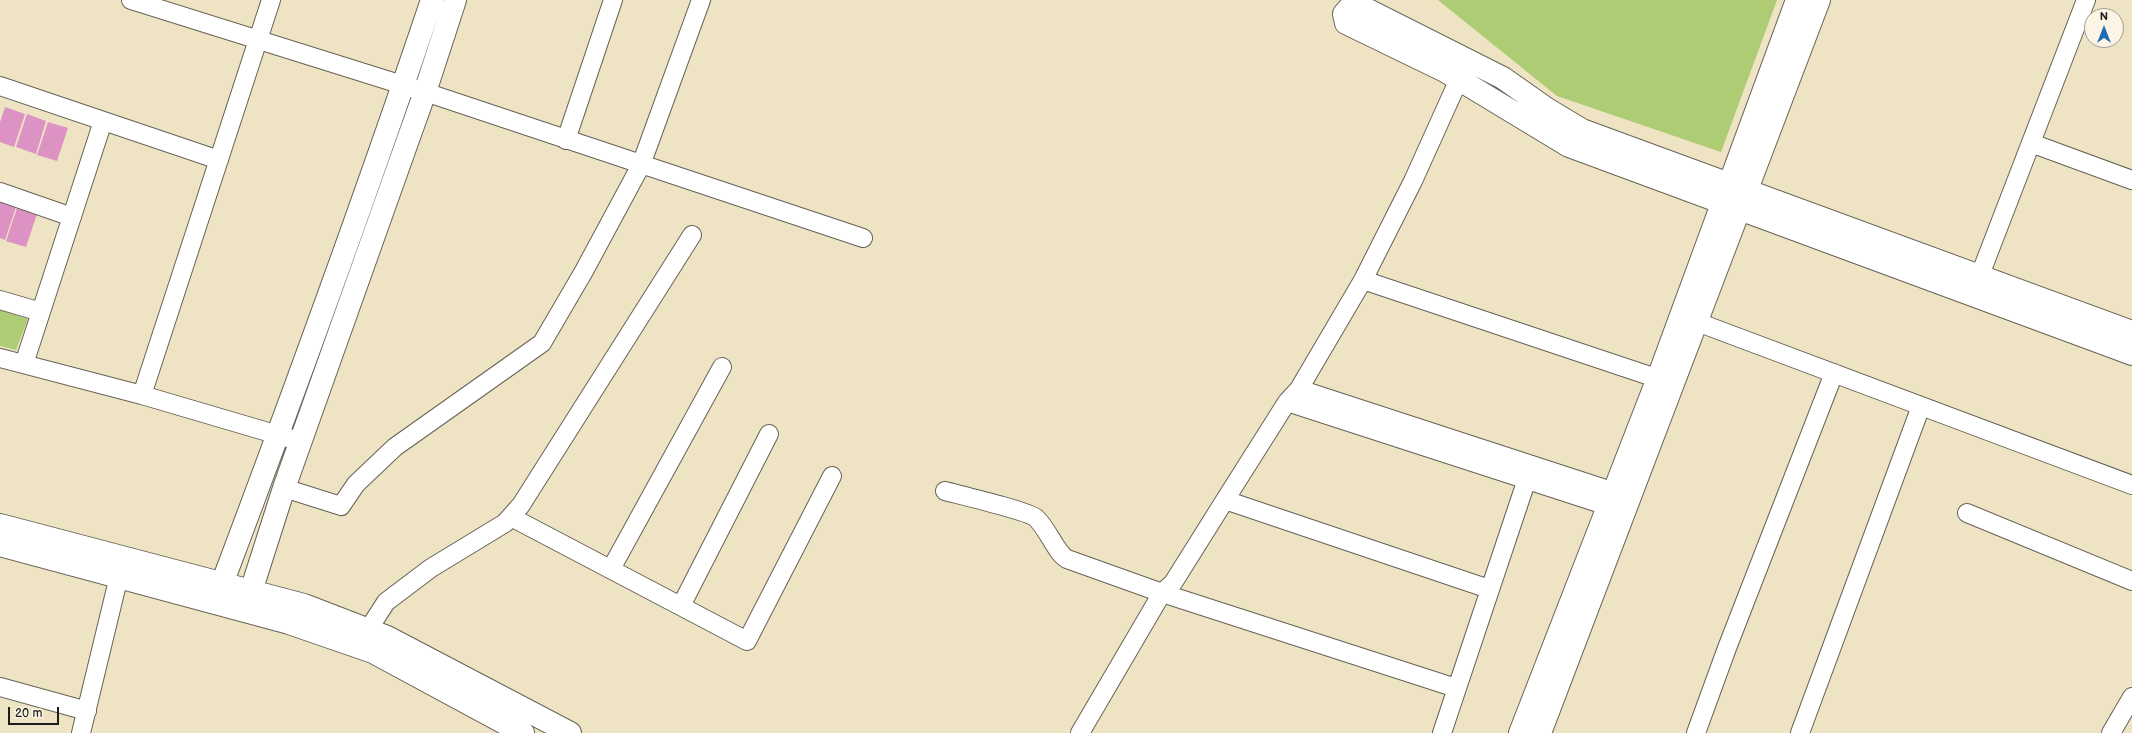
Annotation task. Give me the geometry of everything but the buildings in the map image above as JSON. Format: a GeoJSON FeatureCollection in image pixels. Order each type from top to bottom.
{"type":"FeatureCollection","features":[{"type":"Feature","properties":{"kind":"street"},"geometry":{"type":"LineString","coordinates":[[131,0],[424,92],[863,238]]}},
{"type":"Feature","properties":{"kind":"street"},"geometry":{"type":"LineString","coordinates":[[142,395],[271,0]]}},
{"type":"Feature","properties":{"kind":"street"},"geometry":{"type":"LineString","coordinates":[[220,593],[403,86],[432,0]]}},
{"type":"Feature","properties":{"kind":"street"},"geometry":{"type":"LineString","coordinates":[[247,601],[284,488],[302,442],[455,0]]}},
{"type":"Feature","properties":{"kind":"street"},"geometry":{"type":"LineString","coordinates":[[566,140],[612,0]]}},
{"type":"Feature","properties":{"kind":"street"},"geometry":{"type":"LineString","coordinates":[[284,488],[341,506],[356,484],[395,447],[542,343],[584,271],[641,165],[700,0]]}},
{"type":"Feature","properties":{"kind":"street"},"geometry":{"type":"LineString","coordinates":[[1666,381],[1698,322],[1735,197],[1797,0]]}},
{"type":"Feature","properties":{"kind":"street"},"geometry":{"type":"LineString","coordinates":[[1520,733],[1619,502],[1735,197],[1818,0]]}},
{"type":"Feature","properties":{"kind":"street"},"geometry":{"type":"LineString","coordinates":[[1980,275],[2086,0]]}},
{"type":"Feature","properties":{"kind":"street"},"geometry":{"type":"LineString","coordinates":[[2132,332],[1980,275],[1735,197],[1569,146],[1458,79],[1346,23],[1344,14],[1350,7],[1362,7],[1503,78],[1547,109],[1582,130],[1735,197],[2132,354]]}},
{"type":"Feature","properties":{"kind":"street"},"geometry":{"type":"LineString","coordinates":[[1080,733],[1162,594],[1172,583],[1293,395],[1363,280],[1413,181],[1458,79],[1468,60]]}},
{"type":"Feature","properties":{"kind":"street"},"geometry":{"type":"LineString","coordinates":[[0,86],[219,160]]}},
{"type":"Feature","properties":{"kind":"street"},"geometry":{"type":"LineString","coordinates":[[24,364],[104,121]]}},
{"type":"Feature","properties":{"kind":"street"},"geometry":{"type":"LineString","coordinates":[[2031,143],[2132,180]]}},
{"type":"Feature","properties":{"kind":"street"},"geometry":{"type":"LineString","coordinates":[[0,192],[72,217]]}},
{"type":"Feature","properties":{"kind":"street"},"geometry":{"type":"LineString","coordinates":[[368,630],[386,602],[431,568],[505,523],[511,517],[692,235]]}},
{"type":"Feature","properties":{"kind":"street"},"geometry":{"type":"LineString","coordinates":[[1363,280],[1666,381]]}},
{"type":"Feature","properties":{"kind":"street"},"geometry":{"type":"LineString","coordinates":[[0,300],[41,312]]}},
{"type":"Feature","properties":{"kind":"street"},"geometry":{"type":"LineString","coordinates":[[1698,322],[2132,485]]}},
{"type":"Feature","properties":{"kind":"street"},"geometry":{"type":"LineString","coordinates":[[0,358],[142,395],[302,442]]}},
{"type":"Feature","properties":{"kind":"street"},"geometry":{"type":"LineString","coordinates":[[611,570],[722,367]]}},
{"type":"Feature","properties":{"kind":"street"},"geometry":{"type":"LineString","coordinates":[[1696,733],[1726,648],[1834,373]]}},
{"type":"Feature","properties":{"kind":"street"},"geometry":{"type":"LineString","coordinates":[[1293,395],[1619,502]]}},
{"type":"Feature","properties":{"kind":"street"},"geometry":{"type":"LineString","coordinates":[[1800,733],[1920,406]]}},
{"type":"Feature","properties":{"kind":"street"},"geometry":{"type":"LineString","coordinates":[[681,606],[769,434]]}},
{"type":"Feature","properties":{"kind":"street"},"geometry":{"type":"LineString","coordinates":[[1442,733],[1529,472]]}},
{"type":"Feature","properties":{"kind":"street"},"geometry":{"type":"LineString","coordinates":[[511,517],[747,641],[832,476]]}},
{"type":"Feature","properties":{"kind":"street"},"geometry":{"type":"LineString","coordinates":[[945,491],[1034,516],[1046,529],[1062,555],[1067,559],[1162,594],[1456,688]]}},
{"type":"Feature","properties":{"kind":"street"},"geometry":{"type":"LineString","coordinates":[[1225,500],[1489,589]]}},
{"type":"Feature","properties":{"kind":"street"},"geometry":{"type":"LineString","coordinates":[[1540,733],[1619,502]]}},
{"type":"Feature","properties":{"kind":"street"},"geometry":{"type":"LineString","coordinates":[[1967,513],[2132,581]]}},
{"type":"Feature","properties":{"kind":"street"},"geometry":{"type":"LineString","coordinates":[[0,525],[247,601],[289,622],[373,652],[524,733]]}},
{"type":"Feature","properties":{"kind":"street"},"geometry":{"type":"LineString","coordinates":[[0,545],[119,576],[220,593]]}},
{"type":"Feature","properties":{"kind":"street"},"geometry":{"type":"LineString","coordinates":[[81,733],[119,576]]}},
{"type":"Feature","properties":{"kind":"street"},"geometry":{"type":"LineString","coordinates":[[247,601],[304,605],[387,637],[570,733]]}},
{"type":"Feature","properties":{"kind":"street"},"geometry":{"type":"LineString","coordinates":[[0,687],[87,711]]}},
{"type":"Feature","properties":{"kind":"street"},"geometry":{"type":"LineString","coordinates":[[2111,733],[2132,697]]}},
{"type":"Feature","properties":{"kind":"green space"},"geometry":{"type":"Polygon","coordinates":[[[1438,0],[1777,0],[1721,152],[1557,96],[1438,0]]]}},
{"type":"Feature","properties":{"kind":"green space"},"geometry":{"type":"Polygon","coordinates":[[[0,310],[28,319],[16,350],[0,346],[0,310]]]}}]}
